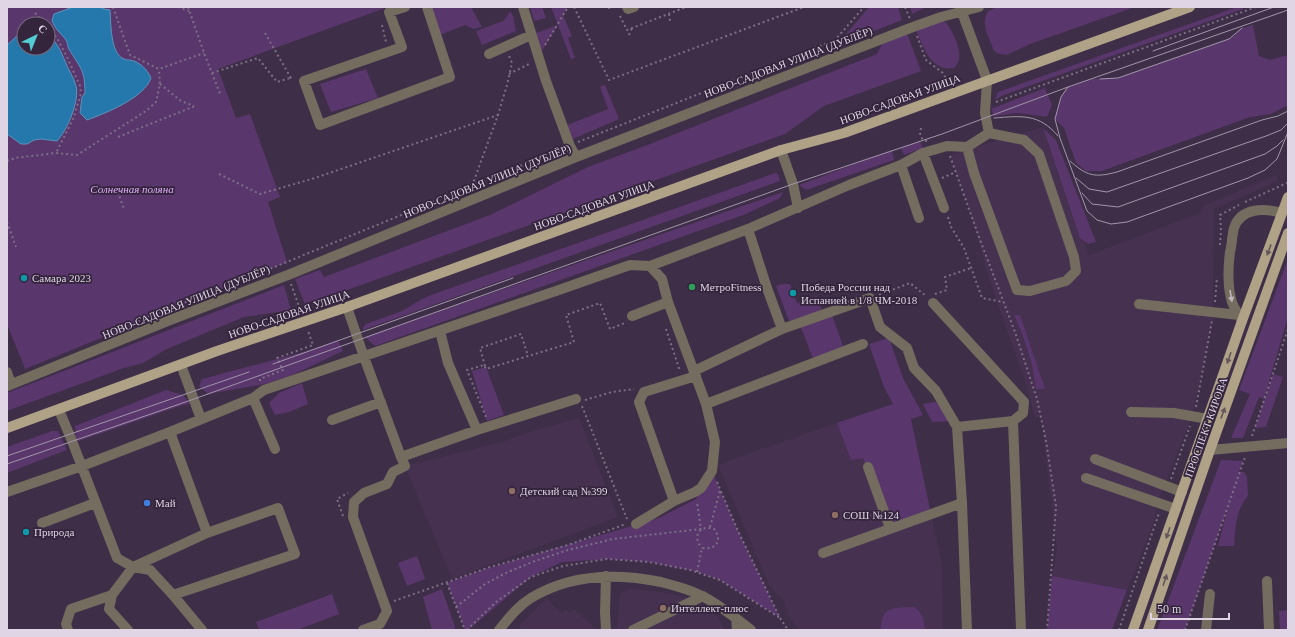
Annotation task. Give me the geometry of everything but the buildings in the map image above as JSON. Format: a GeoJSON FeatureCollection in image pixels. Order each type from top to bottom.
{"type":"FeatureCollection","features":[{"type":"Feature","properties":{"kind":"main road","name":"НОВО-САДОВАЯ УЛИЦА"},"geometry":{"type":"LineString","coordinates":[[7,428],[224,348],[348,307],[781,150],[844,132],[1190,7]]}},
{"type":"Feature","properties":{"kind":"main road"},"geometry":{"type":"LineString","coordinates":[[1285,214],[1288,197]]}},
{"type":"Feature","properties":{"kind":"main road","name":"ПРОСПЕКТ КИРОВА"},"geometry":{"type":"LineString","coordinates":[[1133,630],[1208,419],[1241,318],[1285,214]]}},
{"type":"Feature","properties":{"kind":"main road","name":"ПРОСПЕКТ КИРОВА"},"geometry":{"type":"LineString","coordinates":[[1148,630],[1210,450],[1288,233]]}},
{"type":"Feature","properties":{"kind":"street"},"geometry":{"type":"LineString","coordinates":[[405,7],[389,12],[402,47],[304,81],[320,125],[450,77],[427,7]]}},
{"type":"Feature","properties":{"kind":"street"},"geometry":{"type":"LineString","coordinates":[[523,7],[538,57],[570,146],[576,157]]}},
{"type":"Feature","properties":{"kind":"street"},"geometry":{"type":"LineString","coordinates":[[627,7],[628,9],[634,7]]}},
{"type":"Feature","properties":{"kind":"street","name":"НОВО-САДОВАЯ УЛИЦА (ДУБЛЁР)"},"geometry":{"type":"LineString","coordinates":[[9,385],[170,320],[288,275],[576,157],[913,27],[961,10],[979,7]]}},
{"type":"Feature","properties":{"kind":"street"},"geometry":{"type":"LineString","coordinates":[[961,10],[987,80],[985,113],[989,133]]}},
{"type":"Feature","properties":{"kind":"street"},"geometry":{"type":"LineString","coordinates":[[489,54],[531,35]]}},
{"type":"Feature","properties":{"kind":"street"},"geometry":{"type":"LineString","coordinates":[[7,492],[82,466],[170,432],[254,398],[264,390],[630,265],[650,266],[748,229],[849,185],[901,165],[923,153],[947,146],[967,147],[989,133],[1024,140],[1039,154],[1074,257],[1076,271],[1066,281],[1030,291],[1017,290],[974,173],[967,147]]}},
{"type":"Feature","properties":{"kind":"street"},"geometry":{"type":"LineString","coordinates":[[781,150],[793,184],[798,208]]}},
{"type":"Feature","properties":{"kind":"street"},"geometry":{"type":"LineString","coordinates":[[923,153],[945,210]]}},
{"type":"Feature","properties":{"kind":"street"},"geometry":{"type":"LineString","coordinates":[[901,165],[919,218]]}},
{"type":"Feature","properties":{"kind":"street"},"geometry":{"type":"LineString","coordinates":[[1241,318],[1232,302],[1228,268],[1234,227],[1239,219],[1251,211],[1265,210],[1285,214]]}},
{"type":"Feature","properties":{"kind":"street"},"geometry":{"type":"LineString","coordinates":[[748,229],[782,329]]}},
{"type":"Feature","properties":{"kind":"street"},"geometry":{"type":"LineString","coordinates":[[636,524],[674,501],[696,492],[701,488],[712,471],[715,442],[706,404],[668,302],[662,279],[650,266]]}},
{"type":"Feature","properties":{"kind":"street"},"geometry":{"type":"LineString","coordinates":[[674,501],[639,402],[644,392],[782,329],[870,298],[880,327],[907,348],[914,368],[936,391],[957,427],[962,503],[967,630]]}},
{"type":"Feature","properties":{"kind":"street"},"geometry":{"type":"LineString","coordinates":[[931,298],[1024,402],[1023,413],[1013,421],[957,427]]}},
{"type":"Feature","properties":{"kind":"street"},"geometry":{"type":"LineString","coordinates":[[632,319],[668,302]]}},
{"type":"Feature","properties":{"kind":"street"},"geometry":{"type":"LineString","coordinates":[[1139,304],[1214,312],[1241,318]]}},
{"type":"Feature","properties":{"kind":"street"},"geometry":{"type":"LineString","coordinates":[[348,307],[364,357],[405,466],[393,472],[387,484],[364,493],[354,502],[353,517],[387,611],[380,624],[364,630]]}},
{"type":"Feature","properties":{"kind":"street"},"geometry":{"type":"LineString","coordinates":[[440,331],[448,363],[477,430]]}},
{"type":"Feature","properties":{"kind":"street"},"geometry":{"type":"LineString","coordinates":[[706,404],[864,344]]}},
{"type":"Feature","properties":{"kind":"street"},"geometry":{"type":"LineString","coordinates":[[181,365],[201,419]]}},
{"type":"Feature","properties":{"kind":"street"},"geometry":{"type":"LineString","coordinates":[[7,372],[9,385]]}},
{"type":"Feature","properties":{"kind":"street"},"geometry":{"type":"LineString","coordinates":[[254,398],[275,449]]}},
{"type":"Feature","properties":{"kind":"street"},"geometry":{"type":"LineString","coordinates":[[401,457],[489,426],[576,399]]}},
{"type":"Feature","properties":{"kind":"street"},"geometry":{"type":"LineString","coordinates":[[332,420],[381,402]]}},
{"type":"Feature","properties":{"kind":"street"},"geometry":{"type":"LineString","coordinates":[[59,410],[117,558],[133,567],[150,570],[202,630]]}},
{"type":"Feature","properties":{"kind":"street"},"geometry":{"type":"LineString","coordinates":[[1131,412],[1174,413],[1208,419]]}},
{"type":"Feature","properties":{"kind":"street"},"geometry":{"type":"LineString","coordinates":[[1013,421],[1021,630]]}},
{"type":"Feature","properties":{"kind":"street"},"geometry":{"type":"LineString","coordinates":[[170,432],[207,533]]}},
{"type":"Feature","properties":{"kind":"street"},"geometry":{"type":"LineString","coordinates":[[1210,450],[1288,443]]}},
{"type":"Feature","properties":{"kind":"street"},"geometry":{"type":"LineString","coordinates":[[1095,459],[1182,492]]}},
{"type":"Feature","properties":{"kind":"street"},"geometry":{"type":"LineString","coordinates":[[868,467],[890,528]]}},
{"type":"Feature","properties":{"kind":"street"},"geometry":{"type":"LineString","coordinates":[[1086,478],[1176,509]]}},
{"type":"Feature","properties":{"kind":"street"},"geometry":{"type":"LineString","coordinates":[[42,523],[95,503]]}},
{"type":"Feature","properties":{"kind":"street"},"geometry":{"type":"LineString","coordinates":[[824,553],[962,503]]}},
{"type":"Feature","properties":{"kind":"street"},"geometry":{"type":"LineString","coordinates":[[128,630],[109,609],[112,595],[133,567],[207,533],[278,508],[294,554],[173,595]]}},
{"type":"Feature","properties":{"kind":"street"},"geometry":{"type":"LineString","coordinates":[[606,576],[606,630]]}},
{"type":"Feature","properties":{"kind":"street"},"geometry":{"type":"LineString","coordinates":[[499,630],[517,608],[530,598],[572,581],[606,576],[647,579],[678,586],[703,596],[751,630]]}},
{"type":"Feature","properties":{"kind":"street"},"geometry":{"type":"LineString","coordinates":[[1267,581],[1269,630]]}},
{"type":"Feature","properties":{"kind":"street"},"geometry":{"type":"LineString","coordinates":[[1206,630],[1210,594]]}},
{"type":"Feature","properties":{"kind":"street"},"geometry":{"type":"LineString","coordinates":[[68,630],[66,624],[70,609],[112,595]]}},
{"type":"Feature","properties":{"kind":"street"},"geometry":{"type":"LineString","coordinates":[[633,630],[703,596]]}},
{"type":"Feature","properties":{"kind":"street"},"geometry":{"type":"LineString","coordinates":[[736,618],[737,630]]}},
{"type":"Feature","properties":{"kind":"path"},"geometry":{"type":"LineString","coordinates":[[113,7],[130,55],[159,69],[204,53]]}},
{"type":"Feature","properties":{"kind":"path"},"geometry":{"type":"LineString","coordinates":[[178,7],[189,11]]}},
{"type":"Feature","properties":{"kind":"path"},"geometry":{"type":"LineString","coordinates":[[188,7],[221,96]]}},
{"type":"Feature","properties":{"kind":"path"},"geometry":{"type":"LineString","coordinates":[[509,74],[530,64],[538,57],[568,7]]}},
{"type":"Feature","properties":{"kind":"path"},"geometry":{"type":"LineString","coordinates":[[574,7],[609,80],[804,7]]}},
{"type":"Feature","properties":{"kind":"path"},"geometry":{"type":"LineString","coordinates":[[608,8],[615,7],[627,30],[686,7]]}},
{"type":"Feature","properties":{"kind":"path"},"geometry":{"type":"LineString","coordinates":[[238,282],[559,149],[570,146],[835,40],[864,7]]}},
{"type":"Feature","properties":{"kind":"path"},"geometry":{"type":"LineString","coordinates":[[905,7],[926,60],[943,73],[953,93]]}},
{"type":"Feature","properties":{"kind":"path"},"geometry":{"type":"LineString","coordinates":[[998,101],[1256,7]]}},
{"type":"Feature","properties":{"kind":"path"},"geometry":{"type":"LineString","coordinates":[[35,13],[38,16]]}},
{"type":"Feature","properties":{"kind":"path"},"geometry":{"type":"LineString","coordinates":[[669,14],[670,21]]}},
{"type":"Feature","properties":{"kind":"path"},"geometry":{"type":"LineString","coordinates":[[380,19],[388,46]]}},
{"type":"Feature","properties":{"kind":"path"},"geometry":{"type":"LineString","coordinates":[[630,35],[632,28]]}},
{"type":"Feature","properties":{"kind":"path"},"geometry":{"type":"LineString","coordinates":[[265,33],[290,78]]}},
{"type":"Feature","properties":{"kind":"path"},"geometry":{"type":"LineString","coordinates":[[56,37],[80,86],[81,93],[74,117],[56,153]]}},
{"type":"Feature","properties":{"kind":"path"},"geometry":{"type":"LineString","coordinates":[[472,186],[498,114],[512,63],[505,47]]}},
{"type":"Feature","properties":{"kind":"path"},"geometry":{"type":"LineString","coordinates":[[212,73],[258,58],[277,82],[298,76]]}},
{"type":"Feature","properties":{"kind":"path"},"geometry":{"type":"LineString","coordinates":[[7,161],[15,158],[56,153],[77,156],[146,111],[156,102],[160,84],[159,69]]}},
{"type":"Feature","properties":{"kind":"path"},"geometry":{"type":"LineString","coordinates":[[118,137],[195,106],[180,101],[160,84]]}},
{"type":"Feature","properties":{"kind":"path"},"geometry":{"type":"LineString","coordinates":[[219,174],[260,194],[329,173],[498,114]]}},
{"type":"Feature","properties":{"kind":"path"},"geometry":{"type":"LineString","coordinates":[[936,180],[956,172]]}},
{"type":"Feature","properties":{"kind":"path"},"geometry":{"type":"LineString","coordinates":[[1220,252],[1222,230],[1220,215],[1287,183],[1288,181]]}},
{"type":"Feature","properties":{"kind":"path"},"geometry":{"type":"LineString","coordinates":[[116,187],[124,209]]}},
{"type":"Feature","properties":{"kind":"path"},"geometry":{"type":"LineString","coordinates":[[945,210],[951,227],[964,248],[982,298],[1004,302]]}},
{"type":"Feature","properties":{"kind":"path"},"geometry":{"type":"LineString","coordinates":[[7,222],[16,247]]}},
{"type":"Feature","properties":{"kind":"path"},"geometry":{"type":"LineString","coordinates":[[870,298],[910,283],[931,298],[947,290],[945,277],[971,268]]}},
{"type":"Feature","properties":{"kind":"path"},"geometry":{"type":"LineString","coordinates":[[1169,486],[1199,395],[1214,312],[1218,274]]}},
{"type":"Feature","properties":{"kind":"path"},"geometry":{"type":"LineString","coordinates":[[107,333],[211,293]]}},
{"type":"Feature","properties":{"kind":"path"},"geometry":{"type":"LineString","coordinates":[[486,369],[574,342],[566,315],[600,303],[610,329],[632,319]]}},
{"type":"Feature","properties":{"kind":"path"},"geometry":{"type":"LineString","coordinates":[[665,325],[682,374],[694,370]]}},
{"type":"Feature","properties":{"kind":"path"},"geometry":{"type":"LineString","coordinates":[[1185,630],[1288,329]]}},
{"type":"Feature","properties":{"kind":"path"},"geometry":{"type":"LineString","coordinates":[[486,369],[480,348],[521,334],[528,356]]}},
{"type":"Feature","properties":{"kind":"path"},"geometry":{"type":"LineString","coordinates":[[486,369],[484,365],[467,370],[489,426]]}},
{"type":"Feature","properties":{"kind":"path"},"geometry":{"type":"LineString","coordinates":[[385,604],[490,567],[568,545],[629,523],[580,402],[612,392],[638,388]]}},
{"type":"Feature","properties":{"kind":"path"},"geometry":{"type":"LineString","coordinates":[[712,471],[738,531],[780,618],[788,630]]}},
{"type":"Feature","properties":{"kind":"path"},"geometry":{"type":"LineString","coordinates":[[710,527],[720,490]]}},
{"type":"Feature","properties":{"kind":"path"},"geometry":{"type":"LineString","coordinates":[[345,522],[337,499],[350,492]]}},
{"type":"Feature","properties":{"kind":"path"},"geometry":{"type":"LineString","coordinates":[[456,607],[485,584],[508,572],[568,550],[613,539],[701,529],[710,527],[714,529],[719,538],[718,543],[714,547],[708,549],[702,548],[696,537],[701,529],[696,492]]}},
{"type":"Feature","properties":{"kind":"path"},"geometry":{"type":"LineString","coordinates":[[1119,630],[1162,504]]}},
{"type":"Feature","properties":{"kind":"path"},"geometry":{"type":"LineString","coordinates":[[697,572],[702,548]]}},
{"type":"Feature","properties":{"kind":"path"},"geometry":{"type":"LineString","coordinates":[[447,583],[465,630]]}},
{"type":"Feature","properties":{"kind":"shaded area"},"geometry":{"type":"Polygon","coordinates":[[[1042,127],[1089,255],[1200,213],[1205,205],[1276,175],[1278,181],[1214,209],[1213,319],[1193,414],[1157,504],[1154,522],[1127,590],[1052,576],[1057,551],[1041,415],[1035,418],[1025,381],[992,288],[967,203],[950,155],[1042,127]]]}},
{"type":"Feature","properties":{"kind":"shaded area","name":"СОШ №124"},"geometry":{"type":"Polygon","coordinates":[[[892,404],[911,419],[942,565],[943,630],[799,630],[788,616],[784,602],[769,585],[718,465],[892,404]]]}},
{"type":"Feature","properties":{"kind":"shaded area","name":"Детский сад №399"},"geometry":{"type":"Polygon","coordinates":[[[579,418],[618,517],[452,579],[405,466],[502,442],[535,430],[579,418]]]}},
{"type":"Feature","properties":{"kind":"shaded area","name":"Интеллект-плюс"},"geometry":{"type":"Polygon","coordinates":[[[629,588],[695,599],[718,617],[725,630],[617,630],[620,594],[629,588]]]}},
{"type":"Feature","properties":{"kind":"shaded area"},"geometry":{"type":"Polygon","coordinates":[[[546,598],[562,613],[565,609],[570,613],[574,609],[597,630],[519,630],[521,624],[546,598]]]}},
{"type":"Feature","properties":{"kind":"green space","name":"Солнечная поляна"},"geometry":{"type":"Polygon","coordinates":[[[7,7],[388,7],[218,69],[236,118],[250,114],[280,197],[268,202],[287,262],[25,369],[7,324],[7,7]]]}},
{"type":"Feature","properties":{"kind":"green space"},"geometry":{"type":"Polygon","coordinates":[[[431,7],[471,7],[482,27],[473,29],[465,25],[440,35],[431,7]]]}},
{"type":"Feature","properties":{"kind":"green space"},"geometry":{"type":"Polygon","coordinates":[[[530,7],[542,7],[546,18],[534,21],[530,7]]]}},
{"type":"Feature","properties":{"kind":"green space"},"geometry":{"type":"Polygon","coordinates":[[[551,7],[567,7],[563,15],[572,36],[568,38],[575,58],[571,59],[551,7]]]}},
{"type":"Feature","properties":{"kind":"green space"},"geometry":{"type":"Polygon","coordinates":[[[869,7],[898,7],[902,20],[841,44],[841,40],[869,7]]]}},
{"type":"Feature","properties":{"kind":"green space"},"geometry":{"type":"Polygon","coordinates":[[[910,7],[927,7],[912,14],[910,7]]]}},
{"type":"Feature","properties":{"kind":"green space"},"geometry":{"type":"Polygon","coordinates":[[[998,7],[1135,7],[1030,44],[1007,55],[999,54],[994,51],[985,26],[988,11],[998,7]]]}},
{"type":"Feature","properties":{"kind":"green space"},"geometry":{"type":"Polygon","coordinates":[[[1237,7],[1243,7],[1243,9],[1001,96],[995,100],[998,92],[1237,7]]]}},
{"type":"Feature","properties":{"kind":"green space"},"geometry":{"type":"Polygon","coordinates":[[[510,11],[513,16],[516,31],[482,45],[476,31],[503,21],[510,11]]]}},
{"type":"Feature","properties":{"kind":"green space"},"geometry":{"type":"Polygon","coordinates":[[[943,20],[949,27],[959,50],[959,60],[954,68],[939,66],[929,57],[916,30],[943,20]]]}},
{"type":"Feature","properties":{"kind":"green space"},"geometry":{"type":"Polygon","coordinates":[[[558,25],[538,57],[531,35],[558,25]]]}},
{"type":"Feature","properties":{"kind":"green space"},"geometry":{"type":"Polygon","coordinates":[[[1253,25],[1259,56],[1270,60],[1288,55],[1288,105],[1271,114],[1250,117],[1102,171],[1086,171],[1076,163],[1064,128],[1055,119],[1061,97],[1068,87],[1092,79],[1118,78],[1231,38],[1242,28],[1253,25]]]}},
{"type":"Feature","properties":{"kind":"green space"},"geometry":{"type":"Polygon","coordinates":[[[907,33],[921,71],[824,106],[785,134],[305,305],[295,279],[320,270],[324,277],[490,215],[588,167],[877,54],[883,42],[907,33]]]}},
{"type":"Feature","properties":{"kind":"green space"},"geometry":{"type":"Polygon","coordinates":[[[366,69],[378,98],[331,112],[320,84],[366,69]]]}},
{"type":"Feature","properties":{"kind":"green space"},"geometry":{"type":"Polygon","coordinates":[[[605,85],[619,119],[573,139],[567,125],[608,109],[600,87],[605,85]]]}},
{"type":"Feature","properties":{"kind":"green space"},"geometry":{"type":"Polygon","coordinates":[[[1045,88],[1052,105],[1047,117],[1019,113],[994,116],[991,109],[1045,88]]]}},
{"type":"Feature","properties":{"kind":"green space"},"geometry":{"type":"Polygon","coordinates":[[[1043,128],[1056,140],[1096,242],[1088,244],[1080,238],[1043,128]]]}},
{"type":"Feature","properties":{"kind":"green space"},"geometry":{"type":"Polygon","coordinates":[[[920,141],[923,148],[904,155],[901,148],[920,141]]]}},
{"type":"Feature","properties":{"kind":"green space"},"geometry":{"type":"Polygon","coordinates":[[[892,150],[894,160],[806,190],[799,185],[892,150]]]}},
{"type":"Feature","properties":{"kind":"green space"},"geometry":{"type":"Polygon","coordinates":[[[775,173],[778,174],[780,181],[363,330],[363,327],[366,324],[402,311],[431,295],[775,173]]]}},
{"type":"Feature","properties":{"kind":"green space"},"geometry":{"type":"Polygon","coordinates":[[[783,192],[780,198],[746,214],[375,346],[365,337],[783,192]]]}},
{"type":"Feature","properties":{"kind":"green space"},"geometry":{"type":"Polygon","coordinates":[[[1288,259],[1288,317],[1264,399],[1259,397],[1243,438],[1231,438],[1250,394],[1239,390],[1288,259]]]}},
{"type":"Feature","properties":{"kind":"green space"},"geometry":{"type":"Polygon","coordinates":[[[790,284],[797,303],[817,296],[822,311],[789,321],[776,286],[790,284]]]}},
{"type":"Feature","properties":{"kind":"green space"},"geometry":{"type":"Polygon","coordinates":[[[284,285],[291,310],[244,317],[167,349],[143,363],[121,369],[7,411],[7,393],[284,285]]]}},
{"type":"Feature","properties":{"kind":"green space"},"geometry":{"type":"Polygon","coordinates":[[[832,315],[845,351],[813,359],[799,322],[832,315]]]}},
{"type":"Feature","properties":{"kind":"green space"},"geometry":{"type":"Polygon","coordinates":[[[1014,315],[1020,315],[1045,389],[1036,389],[1032,364],[1022,333],[1014,315]]]}},
{"type":"Feature","properties":{"kind":"green space"},"geometry":{"type":"Polygon","coordinates":[[[889,338],[903,378],[923,415],[911,419],[931,514],[890,528],[863,458],[851,460],[837,423],[893,404],[884,387],[869,344],[889,338]]]}},
{"type":"Feature","properties":{"kind":"green space"},"geometry":{"type":"Polygon","coordinates":[[[338,340],[343,351],[292,375],[265,384],[208,394],[199,386],[202,379],[307,351],[338,340]]]}},
{"type":"Feature","properties":{"kind":"green space"},"geometry":{"type":"Polygon","coordinates":[[[486,367],[504,415],[487,421],[472,371],[486,367]]]}},
{"type":"Feature","properties":{"kind":"green space"},"geometry":{"type":"Polygon","coordinates":[[[1273,374],[1283,377],[1266,427],[1255,428],[1273,374]]]}},
{"type":"Feature","properties":{"kind":"green space"},"geometry":{"type":"Polygon","coordinates":[[[302,383],[308,404],[289,412],[275,415],[269,403],[279,393],[302,383]]]}},
{"type":"Feature","properties":{"kind":"green space"},"geometry":{"type":"Polygon","coordinates":[[[166,390],[183,395],[190,404],[183,405],[76,442],[75,426],[166,390]]]}},
{"type":"Feature","properties":{"kind":"green space"},"geometry":{"type":"Polygon","coordinates":[[[935,402],[949,410],[953,421],[932,422],[923,404],[935,402]]]}},
{"type":"Feature","properties":{"kind":"green space"},"geometry":{"type":"Polygon","coordinates":[[[52,431],[58,431],[67,450],[7,473],[7,447],[52,431]]]}},
{"type":"Feature","properties":{"kind":"green space"},"geometry":{"type":"Polygon","coordinates":[[[1221,460],[1243,461],[1239,472],[1244,472],[1247,477],[1248,496],[1238,513],[1234,546],[1218,546],[1228,506],[1185,630],[1157,630],[1221,460]]]}},
{"type":"Feature","properties":{"kind":"green space"},"geometry":{"type":"Polygon","coordinates":[[[712,471],[738,531],[780,618],[720,580],[694,571],[649,562],[607,559],[562,562],[531,577],[468,630],[465,630],[447,583],[482,570],[659,518],[696,499],[712,471]]]}},
{"type":"Feature","properties":{"kind":"green space"},"geometry":{"type":"Polygon","coordinates":[[[417,556],[425,579],[407,586],[398,563],[417,556]]]}},
{"type":"Feature","properties":{"kind":"green space"},"geometry":{"type":"Polygon","coordinates":[[[1052,576],[1127,590],[1112,630],[1047,630],[1052,576]]]}},
{"type":"Feature","properties":{"kind":"green space"},"geometry":{"type":"Polygon","coordinates":[[[442,589],[455,627],[454,630],[432,630],[423,597],[442,589]]]}},
{"type":"Feature","properties":{"kind":"green space"},"geometry":{"type":"Polygon","coordinates":[[[332,594],[339,614],[297,630],[259,630],[256,622],[332,594]]]}},
{"type":"Feature","properties":{"kind":"green space"},"geometry":{"type":"Polygon","coordinates":[[[914,607],[922,617],[925,630],[881,630],[883,616],[886,612],[895,608],[914,607]]]}},
{"type":"Feature","properties":{"kind":"green space"},"geometry":{"type":"Polygon","coordinates":[[[1288,610],[1288,630],[1280,630],[1279,611],[1288,610]]]}},
{"type":"Feature","properties":{"kind":"water"},"geometry":{"type":"Polygon","coordinates":[[[73,7],[100,7],[110,10],[112,37],[116,51],[119,56],[140,64],[145,69],[151,78],[147,85],[141,92],[124,104],[87,120],[80,113],[82,97],[85,93],[83,74],[68,48],[66,40],[56,29],[56,16],[53,16],[54,14],[73,7]]]}},
{"type":"Feature","properties":{"kind":"water"},"geometry":{"type":"Polygon","coordinates":[[[16,37],[16,56],[56,56],[56,44],[60,50],[75,83],[77,92],[72,115],[65,130],[57,141],[41,139],[34,140],[27,144],[21,144],[7,134],[7,45],[16,37]]]}},
{"type":"Feature","properties":{"kind":"tram line"},"geometry":{"type":"LineString","coordinates":[[1153,51],[1274,7]]}},
{"type":"Feature","properties":{"kind":"tram line"},"geometry":{"type":"LineString","coordinates":[[7,464],[194,399],[793,184],[942,134],[1068,87],[1288,10]]}},
{"type":"Feature","properties":{"kind":"tram line"},"geometry":{"type":"LineString","coordinates":[[1100,79],[1118,78],[1229,39],[1242,28]]}},
{"type":"Feature","properties":{"kind":"tram line"},"geometry":{"type":"LineString","coordinates":[[1068,87],[1061,97],[1055,119],[1060,138],[1087,211],[1097,220],[1111,224],[1127,222],[1248,178],[1265,170],[1277,159],[1288,132]]}},
{"type":"Feature","properties":{"kind":"tram line"},"geometry":{"type":"LineString","coordinates":[[1070,161],[1086,173],[1097,175],[1109,174],[1262,120],[1278,116],[1288,111]]}},
{"type":"Feature","properties":{"kind":"tram line"},"geometry":{"type":"LineString","coordinates":[[994,118],[1021,117],[1037,120],[1044,123],[1058,136]]}},
{"type":"Feature","properties":{"kind":"tram line"},"geometry":{"type":"LineString","coordinates":[[1076,178],[1089,189],[1107,192],[1266,136],[1281,130],[1288,123]]}},
{"type":"Feature","properties":{"kind":"tram line"},"geometry":{"type":"LineString","coordinates":[[1082,193],[1092,204],[1118,207],[1265,154],[1283,140]]}},
{"type":"Feature","properties":{"kind":"tram line"},"geometry":{"type":"LineString","coordinates":[[273,364],[513,278]]}},
{"type":"Feature","properties":{"kind":"tram line"},"geometry":{"type":"LineString","coordinates":[[7,456],[249,372]]}},
{"type":"Feature","properties":{"kind":"place","name":"Самара 2023"},"geometry":{"type":"Point","coordinates":[24,278]}},
{"type":"Feature","properties":{"kind":"place","name":"МетроFitness"},"geometry":{"type":"Point","coordinates":[692,287]}},
{"type":"Feature","properties":{"kind":"place","name":"Победа России над Испанией в 1/8 ЧМ-2018"},"geometry":{"type":"Point","coordinates":[793,293]}},
{"type":"Feature","properties":{"kind":"place","name":"Детский сад №399"},"geometry":{"type":"Point","coordinates":[512,491]}},
{"type":"Feature","properties":{"kind":"place","name":"Май"},"geometry":{"type":"Point","coordinates":[147,503]}},
{"type":"Feature","properties":{"kind":"place","name":"СОШ №124"},"geometry":{"type":"Point","coordinates":[835,515]}},
{"type":"Feature","properties":{"kind":"place","name":"Природа"},"geometry":{"type":"Point","coordinates":[26,532]}},
{"type":"Feature","properties":{"kind":"place","name":"Интеллект-плюс"},"geometry":{"type":"Point","coordinates":[663,608]}}]}
